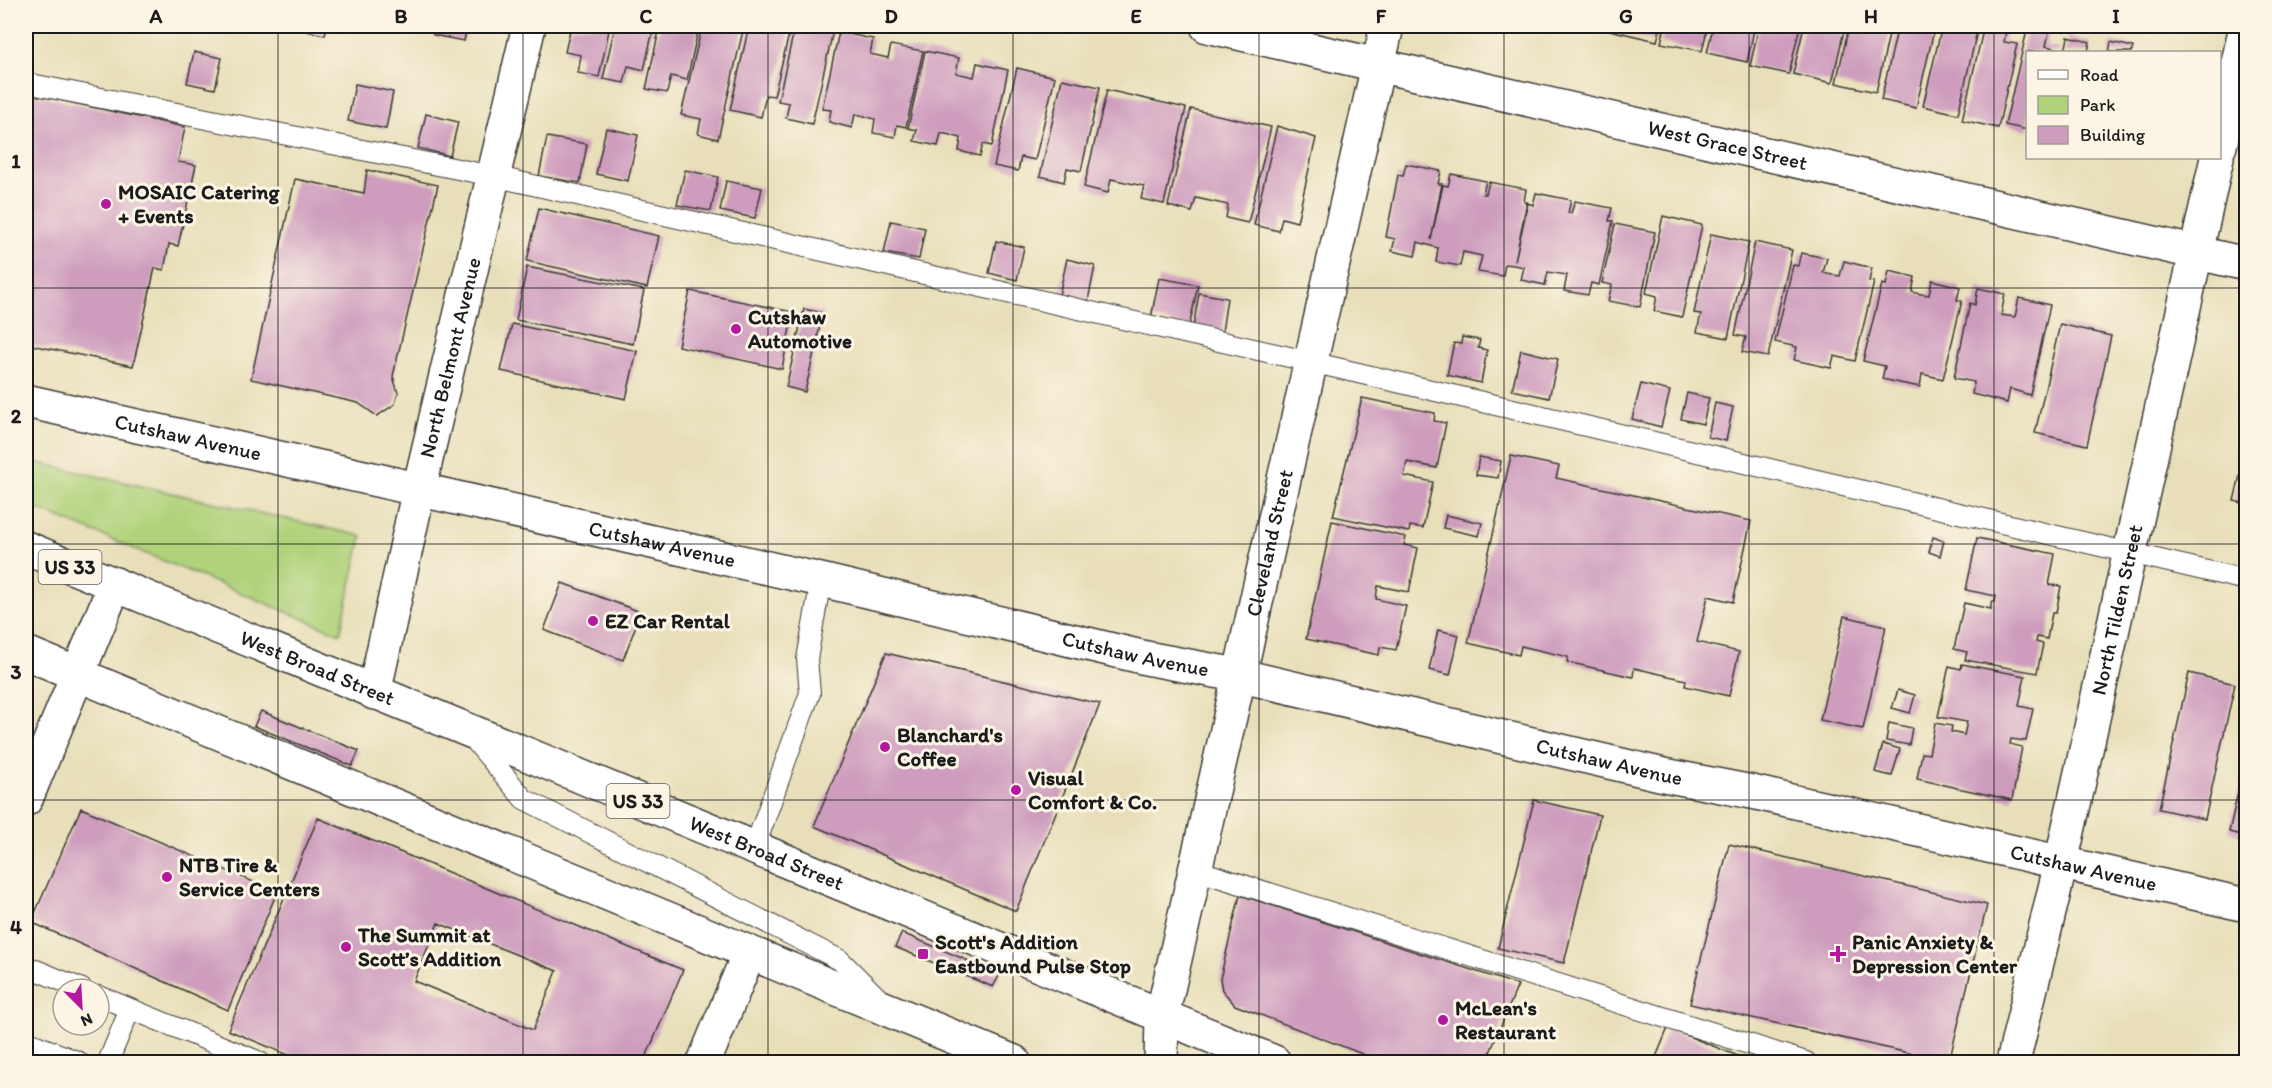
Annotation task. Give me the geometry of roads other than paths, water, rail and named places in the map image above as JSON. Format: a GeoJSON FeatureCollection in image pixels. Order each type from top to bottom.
{"type":"FeatureCollection","features":[{"type":"Feature","properties":{"kind":"street","name":"North Belmont Avenue"},"geometry":{"type":"LineString","coordinates":[[374,693],[419,489],[529,26]]}},
{"type":"Feature","properties":{"kind":"street","name":"West Grace Street"},"geometry":{"type":"LineString","coordinates":[[1207,26],[2247,264]]}},
{"type":"Feature","properties":{"kind":"street","name":"Cleveland Street"},"geometry":{"type":"LineString","coordinates":[[1161,1062],[1162,1016],[1242,676],[1387,26]]}},
{"type":"Feature","properties":{"kind":"street"},"geometry":{"type":"LineString","coordinates":[[2221,141],[2246,26]]}},
{"type":"Feature","properties":{"kind":"street","name":"North Tilden Street"},"geometry":{"type":"LineString","coordinates":[[2013,1062],[2061,863],[2217,159]]}},
{"type":"Feature","properties":{"kind":"street","name":"Cutshaw Avenue"},"geometry":{"type":"LineString","coordinates":[[26,401],[821,580],[1146,658],[1242,676],[1642,770],[2247,905]]}},
{"type":"Feature","properties":{"kind":"street","name":"West Broad Street"},"geometry":{"type":"LineString","coordinates":[[26,548],[1274,1062]]}},
{"type":"Feature","properties":{"kind":"street"},"geometry":{"type":"LineString","coordinates":[[26,799],[115,584]]}},
{"type":"Feature","properties":{"kind":"street"},"geometry":{"type":"LineString","coordinates":[[26,653],[1014,1062]]}},
{"type":"Feature","properties":{"kind":"street"},"geometry":{"type":"LineString","coordinates":[[704,1062],[749,953]]}},
{"type":"Feature","properties":{"kind":"lane"},"geometry":{"type":"LineString","coordinates":[[26,83],[493,176],[1311,362],[2247,580]]}},
{"type":"Feature","properties":{"kind":"lane"},"geometry":{"type":"LineString","coordinates":[[754,849],[810,693],[807,659],[821,580]]}},
{"type":"Feature","properties":{"kind":"lane"},"geometry":{"type":"LineString","coordinates":[[466,730],[524,799],[840,960],[891,1011]]}},
{"type":"Feature","properties":{"kind":"lane"},"geometry":{"type":"LineString","coordinates":[[1196,870],[1806,1062]]}},
{"type":"Feature","properties":{"kind":"lane"},"geometry":{"type":"LineString","coordinates":[[26,966],[53,977]]}},
{"type":"Feature","properties":{"kind":"lane"},"geometry":{"type":"LineString","coordinates":[[111,1001],[260,1062]]}},
{"type":"Feature","properties":{"kind":"lane"},"geometry":{"type":"LineString","coordinates":[[108,1062],[130,1009]]}},
{"type":"Feature","properties":{"kind":"lane"},"geometry":{"type":"LineString","coordinates":[[26,1041],[79,1062]]}},
{"type":"Feature","properties":{"kind":"place","name":"MOSAIC Catering + Events"},"geometry":{"type":"Point","coordinates":[106,204]}},
{"type":"Feature","properties":{"kind":"place","name":"Cutshaw Automotive"},"geometry":{"type":"Point","coordinates":[736,329]}},
{"type":"Feature","properties":{"kind":"place","name":"EZ Car Rental"},"geometry":{"type":"Point","coordinates":[593,621]}},
{"type":"Feature","properties":{"kind":"place","name":"Blanchard's Coffee"},"geometry":{"type":"Point","coordinates":[885,747]}},
{"type":"Feature","properties":{"kind":"place","name":"Visual Comfort & Co."},"geometry":{"type":"Point","coordinates":[1016,790]}},
{"type":"Feature","properties":{"kind":"place","name":"NTB Tire & Service Centers"},"geometry":{"type":"Point","coordinates":[167,877]}},
{"type":"Feature","properties":{"kind":"place","name":"The Summit at Scott’s Addition"},"geometry":{"type":"Point","coordinates":[346,947]}},
{"type":"Feature","properties":{"kind":"place","name":"Scott's Addition Eastbound Pulse Stop"},"geometry":{"type":"Point","coordinates":[923,954]}},
{"type":"Feature","properties":{"kind":"place","name":"Panic Anxiety & Depression Center"},"geometry":{"type":"Point","coordinates":[1838,954]}},
{"type":"Feature","properties":{"kind":"place","name":"McLean's Restaurant"},"geometry":{"type":"Point","coordinates":[1443,1020]}}]}
